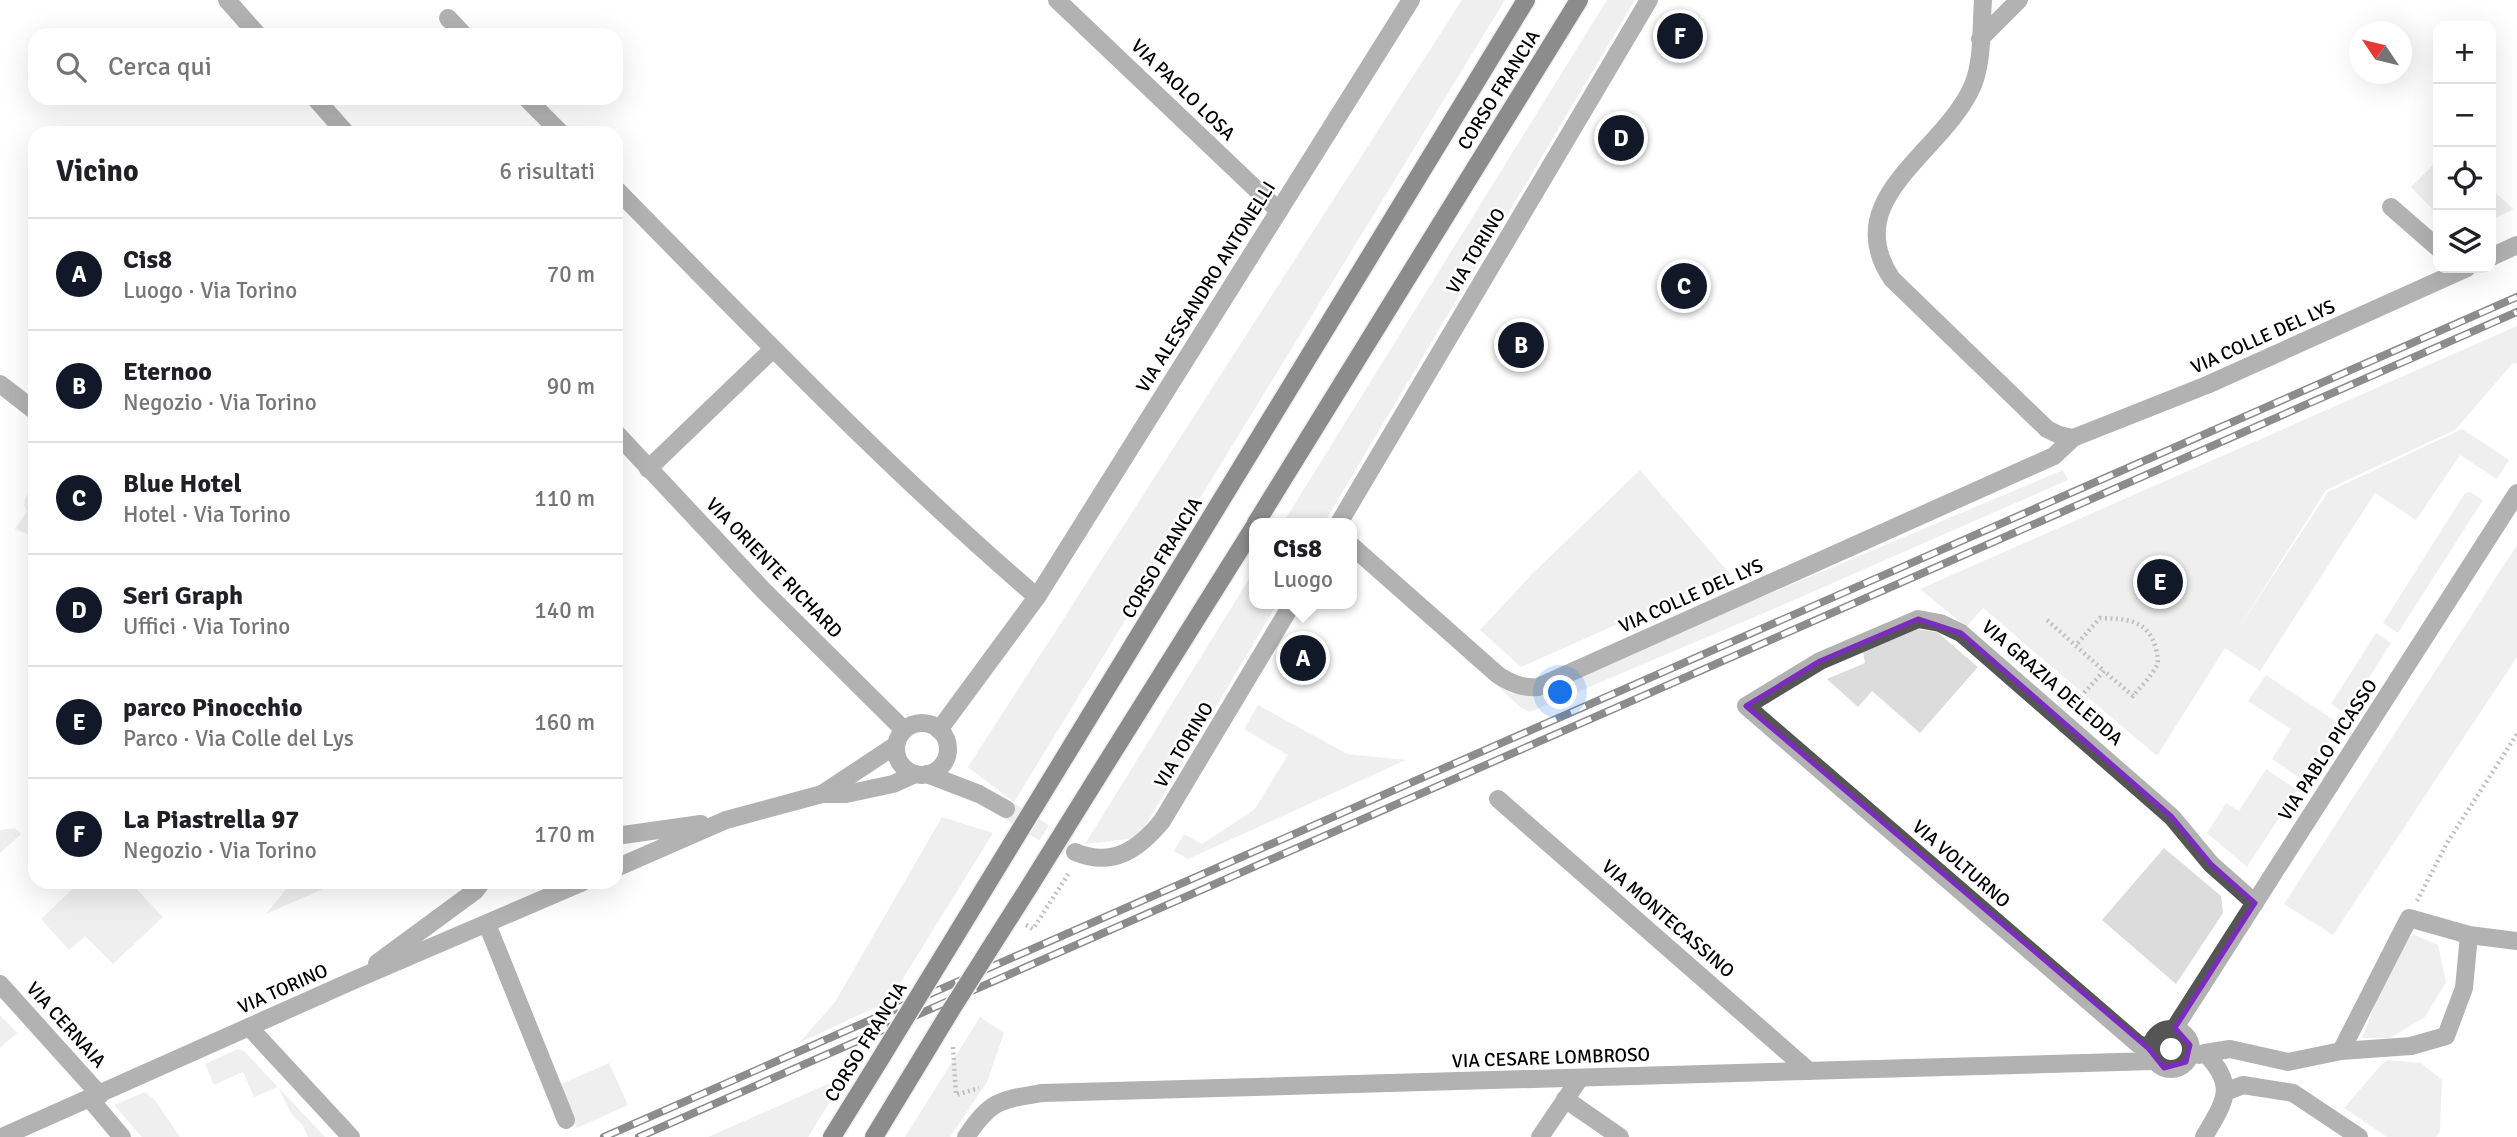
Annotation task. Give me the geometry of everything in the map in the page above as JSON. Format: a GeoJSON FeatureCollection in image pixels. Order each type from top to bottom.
{"type":"FeatureCollection","features":[{"type":"Feature","properties":{"kind":"main road","name":"CORSO FRANCIA"},"geometry":{"type":"LineString","coordinates":[[832,1137],[1526,0]]}},
{"type":"Feature","properties":{"kind":"main road","name":"CORSO FRANCIA"},"geometry":{"type":"LineString","coordinates":[[1259,518],[1579,0]]}},
{"type":"Feature","properties":{"kind":"main road","name":"CORSO FRANCIA"},"geometry":{"type":"LineString","coordinates":[[874,1137],[1249,535]]}},
{"type":"Feature","properties":{"kind":"street"},"geometry":{"type":"LineString","coordinates":[[227,0],[252,28]]}},
{"type":"Feature","properties":{"kind":"street","name":"VIA PAOLO LOSA"},"geometry":{"type":"LineString","coordinates":[[1057,0],[1279,211]]}},
{"type":"Feature","properties":{"kind":"street","name":"VIA ALESSANDRO ANTONELLI"},"geometry":{"type":"LineString","coordinates":[[939,730],[1037,597],[1411,0]]}},
{"type":"Feature","properties":{"kind":"street","name":"VIA TORINO"},"geometry":{"type":"LineString","coordinates":[[1342,518],[1649,0]]}},
{"type":"Feature","properties":{"kind":"street"},"geometry":{"type":"LineString","coordinates":[[1983,0],[1977,70],[1973,85],[1942,132],[1890,192],[1880,209],[1875,228],[1876,246],[1882,264],[1892,279],[2047,429],[2073,438]]}},
{"type":"Feature","properties":{"kind":"street"},"geometry":{"type":"LineString","coordinates":[[1980,39],[2019,0]]}},
{"type":"Feature","properties":{"kind":"street"},"geometry":{"type":"LineString","coordinates":[[447,18],[457,28]]}},
{"type":"Feature","properties":{"kind":"street"},"geometry":{"type":"LineString","coordinates":[[321,105],[340,126]]}},
{"type":"Feature","properties":{"kind":"street"},"geometry":{"type":"LineString","coordinates":[[533,105],[554,126]]}},
{"type":"Feature","properties":{"kind":"street"},"geometry":{"type":"LineString","coordinates":[[623,196],[773,349],[976,544],[1037,597]]}},
{"type":"Feature","properties":{"kind":"street"},"geometry":{"type":"LineString","coordinates":[[2391,207],[2433,244]]}},
{"type":"Feature","properties":{"kind":"street"},"geometry":{"type":"LineString","coordinates":[[2496,255],[2517,245]]}},
{"type":"Feature","properties":{"kind":"street","name":"VIA COLLE DEL LYS"},"geometry":{"type":"LineString","coordinates":[[1357,550],[1498,675],[1524,688],[1538,687],[2054,456],[2073,438],[2207,385],[2453,273]]}},
{"type":"Feature","properties":{"kind":"street"},"geometry":{"type":"LineString","coordinates":[[648,468],[773,349]]}},
{"type":"Feature","properties":{"kind":"street"},"geometry":{"type":"LineString","coordinates":[[0,384],[28,406]]}},
{"type":"Feature","properties":{"kind":"street","name":"VIA ORIENTE RICHARD"},"geometry":{"type":"LineString","coordinates":[[623,441],[764,591],[894,719],[900,738]]}},
{"type":"Feature","properties":{"kind":"street","name":"VIA PABLO PICASSO"},"geometry":{"type":"LineString","coordinates":[[2174,1030],[2517,494]]}},
{"type":"Feature","properties":{"kind":"street","name":"VIA TORINO"},"geometry":{"type":"LineString","coordinates":[[1075,852],[1093,857],[1121,855],[1135,849],[1149,837],[1162,821],[1289,609]]}},
{"type":"Feature","properties":{"kind":"street","name":"VIA GRAZIA DELEDDA"},"geometry":{"type":"LineString","coordinates":[[1746,706],[1820,661],[1917,619],[1940,623],[1961,633],[2172,817],[2211,864],[2255,903]]}},
{"type":"Feature","properties":{"kind":"street","name":"VIA VOLTURNO"},"geometry":{"type":"LineString","coordinates":[[1746,706],[2153,1055]]}},
{"type":"Feature","properties":{"kind":"street"},"geometry":{"type":"LineString","coordinates":[[623,835],[726,820],[822,793],[846,794],[893,784],[940,767],[947,752],[947,744],[939,730],[933,726],[918,724],[822,793]]}},
{"type":"Feature","properties":{"kind":"street"},"geometry":{"type":"LineString","coordinates":[[900,738],[898,760],[902,766],[978,794],[1006,809]]}},
{"type":"Feature","properties":{"kind":"street","name":"VIA MONTECASSINO"},"geometry":{"type":"LineString","coordinates":[[1498,799],[1809,1071]]}},
{"type":"Feature","properties":{"kind":"street"},"geometry":{"type":"LineString","coordinates":[[623,865],[726,820]]}},
{"type":"Feature","properties":{"kind":"street"},"geometry":{"type":"LineString","coordinates":[[352,981],[477,889]]}},
{"type":"Feature","properties":{"kind":"street","name":"VIA TORINO"},"geometry":{"type":"LineString","coordinates":[[2,1137],[487,924],[552,889]]}},
{"type":"Feature","properties":{"kind":"street"},"geometry":{"type":"LineString","coordinates":[[2341,1051],[2409,918],[2469,935],[2517,941]]}},
{"type":"Feature","properties":{"kind":"street"},"geometry":{"type":"LineString","coordinates":[[487,924],[566,1120]]}},
{"type":"Feature","properties":{"kind":"street"},"geometry":{"type":"LineString","coordinates":[[2204,1137],[2220,1109],[2225,1092],[2224,1075],[2197,1055],[2185,1035],[2174,1030],[2161,1032],[2152,1042],[2153,1055],[2164,1068],[2176,1068],[2197,1055],[2230,1049],[2288,1062],[2341,1051],[2411,1046],[2446,1036],[2464,988],[2469,935]]}},
{"type":"Feature","properties":{"kind":"street","name":"VIA CERNAIA"},"geometry":{"type":"LineString","coordinates":[[0,984],[95,1097],[122,1137]]}},
{"type":"Feature","properties":{"kind":"street"},"geometry":{"type":"LineString","coordinates":[[249,1027],[351,1137]]}},
{"type":"Feature","properties":{"kind":"street","name":"VIA CESARE LOMBROSO"},"geometry":{"type":"LineString","coordinates":[[994,1103],[1042,1094],[1809,1071],[2153,1055]]}},
{"type":"Feature","properties":{"kind":"street"},"geometry":{"type":"LineString","coordinates":[[1540,1137],[1580,1078]]}},
{"type":"Feature","properties":{"kind":"street"},"geometry":{"type":"LineString","coordinates":[[2225,1092],[2243,1085],[2293,1093],[2359,1137]]}},
{"type":"Feature","properties":{"kind":"street"},"geometry":{"type":"LineString","coordinates":[[1566,1099],[1620,1137]]}},
{"type":"Feature","properties":{"kind":"street"},"geometry":{"type":"LineString","coordinates":[[966,1137],[978,1119],[994,1103]]}},
{"type":"Feature","properties":{"kind":"path"},"geometry":{"type":"LineString","coordinates":[[2047,620],[2133,696],[2156,667],[2158,658],[2153,636],[2139,624],[2126,619],[2100,618],[2076,645]]}},
{"type":"Feature","properties":{"kind":"path"},"geometry":{"type":"LineString","coordinates":[[2061,719],[2104,671]]}},
{"type":"Feature","properties":{"kind":"path"},"geometry":{"type":"LineString","coordinates":[[2409,918],[2447,843],[2517,734]]}},
{"type":"Feature","properties":{"kind":"path"},"geometry":{"type":"LineString","coordinates":[[951,1010],[956,1095],[980,1088],[994,1103]]}},
{"type":"Feature","properties":{"kind":"highlighted area"},"geometry":{"type":"Polygon","coordinates":[[[1918,619],[1961,633],[2172,817],[2211,864],[2255,903],[2175,1028],[2190,1045],[2186,1062],[2164,1068],[2148,1048],[1746,706],[1820,661],[1918,619]]]}},
{"type":"Feature","properties":{"kind":"shaded area"},"geometry":{"type":"Polygon","coordinates":[[[1462,0],[1505,0],[1014,802],[968,767],[1462,0]]]}},
{"type":"Feature","properties":{"kind":"shaded area"},"geometry":{"type":"Polygon","coordinates":[[[1607,0],[1635,0],[1327,518],[1286,518],[1607,0]]]}},
{"type":"Feature","properties":{"kind":"shaded area"},"geometry":{"type":"Polygon","coordinates":[[[2433,165],[2433,210],[2411,187],[2433,165]]]}},
{"type":"Feature","properties":{"kind":"shaded area"},"geometry":{"type":"Polygon","coordinates":[[[2496,193],[2514,209],[2496,218],[2496,193]]]}},
{"type":"Feature","properties":{"kind":"shaded area"},"geometry":{"type":"Polygon","coordinates":[[[2517,326],[2517,363],[2512,364],[2455,430],[2326,490],[2238,629],[2328,492],[2462,429],[2509,460],[2497,479],[2460,455],[2416,520],[2375,493],[2260,671],[2225,648],[2157,756],[1983,608],[1966,627],[1920,589],[2517,326]]]}},
{"type":"Feature","properties":{"kind":"shaded area"},"geometry":{"type":"Polygon","coordinates":[[[1640,470],[1730,574],[1521,667],[1480,630],[1532,574],[1640,470]]]}},
{"type":"Feature","properties":{"kind":"shaded area"},"geometry":{"type":"Polygon","coordinates":[[[2063,470],[2068,480],[1530,712],[1520,707],[1493,682],[1511,693],[1527,696],[2063,470]]]}},
{"type":"Feature","properties":{"kind":"shaded area"},"geometry":{"type":"Polygon","coordinates":[[[2470,492],[2483,500],[2398,633],[2383,623],[2465,493],[2470,492]]]}},
{"type":"Feature","properties":{"kind":"shaded area"},"geometry":{"type":"Polygon","coordinates":[[[28,494],[28,534],[15,529],[27,511],[25,500],[28,494]]]}},
{"type":"Feature","properties":{"kind":"shaded area"},"geometry":{"type":"Polygon","coordinates":[[[2517,545],[2517,657],[2333,935],[2284,904],[2517,545]]]}},
{"type":"Feature","properties":{"kind":"shaded area"},"geometry":{"type":"Polygon","coordinates":[[[1249,579],[1249,609],[1274,609],[1138,838],[1085,844],[1249,579]]]}},
{"type":"Feature","properties":{"kind":"shaded area"},"geometry":{"type":"Polygon","coordinates":[[[1917,629],[1937,632],[1978,667],[1920,733],[1872,691],[1858,707],[1827,679],[1865,663],[1863,652],[1917,629]]]}},
{"type":"Feature","properties":{"kind":"shaded area"},"geometry":{"type":"Polygon","coordinates":[[[2376,633],[2391,643],[2346,714],[2331,704],[2376,633]]]}},
{"type":"Feature","properties":{"kind":"shaded area"},"geometry":{"type":"Polygon","coordinates":[[[2266,675],[2340,724],[2303,780],[2272,759],[2291,729],[2248,701],[2266,675]]]}},
{"type":"Feature","properties":{"kind":"shaded area"},"geometry":{"type":"Polygon","coordinates":[[[1258,705],[1347,754],[1406,760],[1188,859],[1174,851],[1184,834],[1202,844],[1254,810],[1288,755],[1244,729],[1258,705]]]}},
{"type":"Feature","properties":{"kind":"shaded area"},"geometry":{"type":"Polygon","coordinates":[[[2266,769],[2297,790],[2247,867],[2207,833],[2226,803],[2239,811],[2266,769]]]}},
{"type":"Feature","properties":{"kind":"shaded area"},"geometry":{"type":"Polygon","coordinates":[[[942,817],[993,833],[889,1001],[799,1043],[835,1002],[942,817]]]}},
{"type":"Feature","properties":{"kind":"shaded area"},"geometry":{"type":"Polygon","coordinates":[[[15,828],[21,834],[0,853],[0,830],[15,828]]]}},
{"type":"Feature","properties":{"kind":"shaded area"},"geometry":{"type":"Polygon","coordinates":[[[2164,848],[2221,896],[2223,913],[2176,984],[2102,920],[2164,848]]]}},
{"type":"Feature","properties":{"kind":"shaded area"},"geometry":{"type":"Polygon","coordinates":[[[73,889],[137,889],[163,917],[113,964],[85,936],[69,950],[41,919],[73,889]]]}},
{"type":"Feature","properties":{"kind":"shaded area"},"geometry":{"type":"Polygon","coordinates":[[[286,889],[323,889],[266,914],[286,889]]]}},
{"type":"Feature","properties":{"kind":"shaded area"},"geometry":{"type":"Polygon","coordinates":[[[2413,934],[2438,945],[2446,982],[2425,1017],[2390,1038],[2362,1038],[2396,950],[2413,934]]]}},
{"type":"Feature","properties":{"kind":"shaded area"},"geometry":{"type":"Polygon","coordinates":[[[0,1015],[17,1033],[0,1048],[0,1015]]]}},
{"type":"Feature","properties":{"kind":"shaded area"},"geometry":{"type":"Polygon","coordinates":[[[980,1017],[1004,1033],[987,1082],[950,1137],[905,1137],[980,1017]]]}},
{"type":"Feature","properties":{"kind":"shaded area"},"geometry":{"type":"Polygon","coordinates":[[[238,1049],[244,1051],[278,1087],[254,1097],[243,1072],[214,1085],[205,1064],[238,1049]]]}},
{"type":"Feature","properties":{"kind":"shaded area"},"geometry":{"type":"Polygon","coordinates":[[[2388,1060],[2421,1063],[2442,1080],[2440,1131],[2436,1137],[2387,1137],[2344,1108],[2388,1060]]]}},
{"type":"Feature","properties":{"kind":"shaded area"},"geometry":{"type":"Polygon","coordinates":[[[609,1063],[628,1105],[577,1128],[559,1085],[609,1063]]]}},
{"type":"Feature","properties":{"kind":"shaded area"},"geometry":{"type":"Polygon","coordinates":[[[846,1076],[808,1137],[708,1137],[846,1076]]]}},
{"type":"Feature","properties":{"kind":"shaded area"},"geometry":{"type":"Polygon","coordinates":[[[278,1087],[325,1137],[308,1137],[302,1124],[292,1115],[278,1087]]]}},
{"type":"Feature","properties":{"kind":"shaded area"},"geometry":{"type":"Polygon","coordinates":[[[145,1092],[154,1099],[180,1137],[142,1137],[114,1105],[145,1092]]]}},
{"type":"Feature","properties":{"kind":"tunnel"},"geometry":{"type":"LineString","coordinates":[[1006,809],[1075,852]]}},
{"type":"Feature","properties":{"kind":"railway"},"geometry":{"type":"LineString","coordinates":[[604,1137],[2517,297]]}},
{"type":"Feature","properties":{"kind":"railway"},"geometry":{"type":"LineString","coordinates":[[639,1137],[2517,312]]}},
{"type":"Feature","properties":{"kind":"place","name":"La Piastrella 97"},"geometry":{"type":"Point","coordinates":[1680,36]}},
{"type":"Feature","properties":{"kind":"place","name":"Seri Graph"},"geometry":{"type":"Point","coordinates":[1621,138]}},
{"type":"Feature","properties":{"kind":"place","name":"Blue Hotel"},"geometry":{"type":"Point","coordinates":[1684,286]}},
{"type":"Feature","properties":{"kind":"place","name":"Eternoo"},"geometry":{"type":"Point","coordinates":[1521,345]}},
{"type":"Feature","properties":{"kind":"place","name":"parco Pinocchio"},"geometry":{"type":"Point","coordinates":[2160,582]}},
{"type":"Feature","properties":{"kind":"place","name":"Cis8"},"geometry":{"type":"Point","coordinates":[1303,658]}}]}
